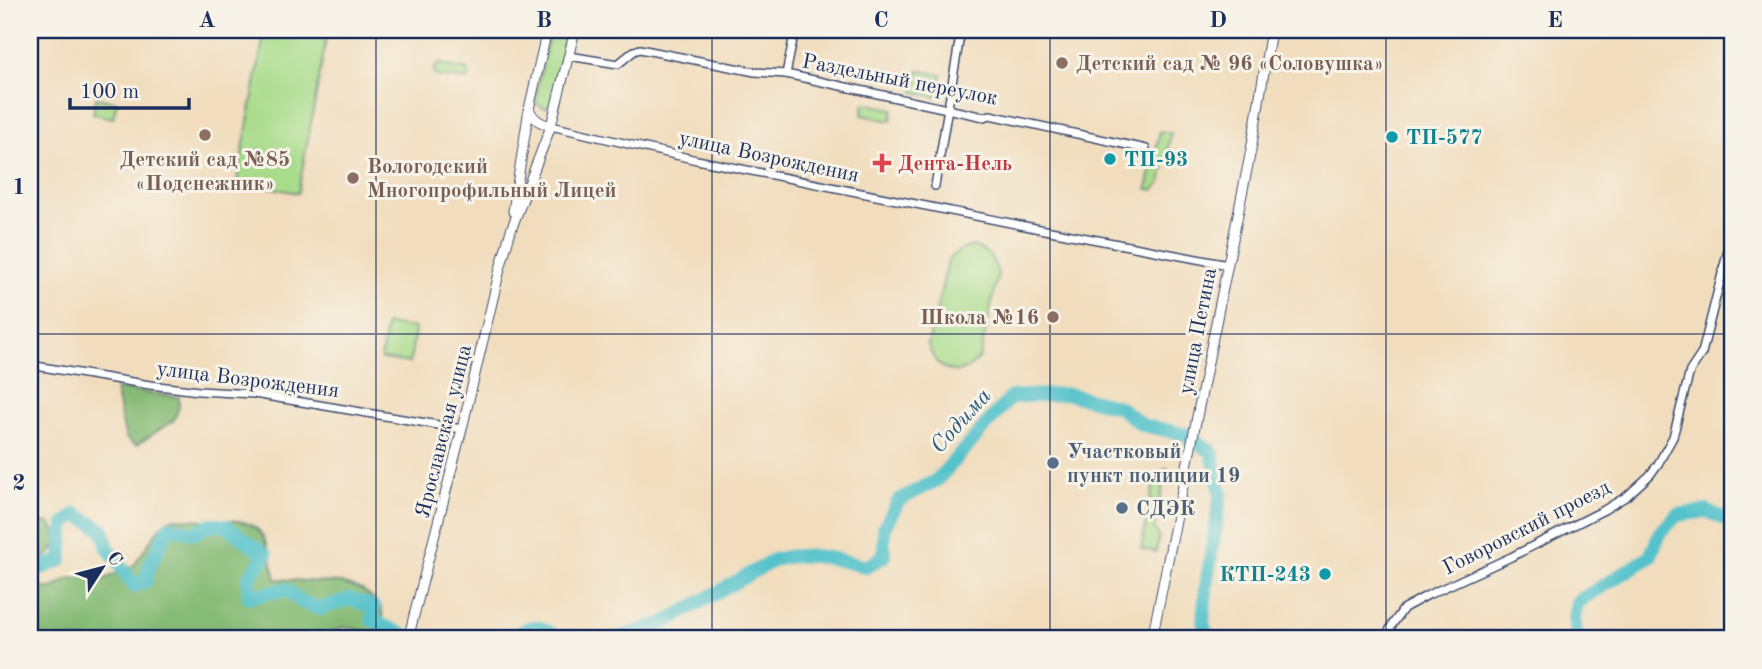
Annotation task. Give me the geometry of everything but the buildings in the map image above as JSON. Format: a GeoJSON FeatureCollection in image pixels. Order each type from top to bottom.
{"type":"FeatureCollection","features":[{"type":"Feature","properties":{"kind":"street","name":"Ярославская улица"},"geometry":{"type":"LineString","coordinates":[[408,639],[511,230],[529,109],[547,30]]}},
{"type":"Feature","properties":{"kind":"street","name":"Ярославская улица"},"geometry":{"type":"LineString","coordinates":[[511,230],[551,126],[575,30]]}},
{"type":"Feature","properties":{"kind":"street"},"geometry":{"type":"LineString","coordinates":[[786,74],[795,30]]}},
{"type":"Feature","properties":{"kind":"street"},"geometry":{"type":"LineString","coordinates":[[935,187],[961,30]]}},
{"type":"Feature","properties":{"kind":"street","name":"улица Петина"},"geometry":{"type":"LineString","coordinates":[[1152,639],[1260,103],[1271,30]]}},
{"type":"Feature","properties":{"kind":"street","name":"Раздельный переулок"},"geometry":{"type":"LineString","coordinates":[[569,56],[618,65],[640,49],[755,72],[786,74],[1146,149]]}},
{"type":"Feature","properties":{"kind":"street"},"geometry":{"type":"LineString","coordinates":[[529,109],[537,121],[551,126]]}},
{"type":"Feature","properties":{"kind":"street","name":"улица Возрождения"},"geometry":{"type":"LineString","coordinates":[[551,126],[697,160],[1228,265]]}},
{"type":"Feature","properties":{"kind":"street","name":"Говоровский проезд"},"geometry":{"type":"LineString","coordinates":[[1385,639],[1404,608],[1604,510],[1627,496],[1650,475],[1673,437],[1690,370],[1702,353],[1732,234]]}},
{"type":"Feature","properties":{"kind":"street","name":"улица Возрождения"},"geometry":{"type":"LineString","coordinates":[[30,365],[150,385],[254,394],[462,429]]}},
{"type":"Feature","properties":{"kind":"green space"},"geometry":{"type":"Polygon","coordinates":[[[265,30],[328,30],[298,193],[237,181],[265,30]]]}},
{"type":"Feature","properties":{"kind":"green space"},"geometry":{"type":"Polygon","coordinates":[[[550,30],[572,30],[554,105],[546,108],[535,100],[550,30]]]}},
{"type":"Feature","properties":{"kind":"green space"},"geometry":{"type":"Polygon","coordinates":[[[439,64],[468,70],[468,80],[436,76],[435,67],[439,64]]]}},
{"type":"Feature","properties":{"kind":"green space"},"geometry":{"type":"Polygon","coordinates":[[[919,70],[942,75],[937,97],[914,92],[919,70]]]}},
{"type":"Feature","properties":{"kind":"green space"},"geometry":{"type":"Polygon","coordinates":[[[96,98],[117,102],[113,118],[93,114],[96,98]]]}},
{"type":"Feature","properties":{"kind":"green space"},"geometry":{"type":"Polygon","coordinates":[[[864,103],[893,109],[891,121],[862,115],[864,103]]]}},
{"type":"Feature","properties":{"kind":"green space"},"geometry":{"type":"Polygon","coordinates":[[[1160,131],[1171,133],[1161,183],[1153,190],[1147,189],[1160,131]]]}},
{"type":"Feature","properties":{"kind":"green space"},"geometry":{"type":"Polygon","coordinates":[[[973,246],[990,256],[998,274],[980,357],[965,369],[950,370],[937,362],[928,345],[948,261],[959,251],[973,246]]]}},
{"type":"Feature","properties":{"kind":"green space"},"geometry":{"type":"Polygon","coordinates":[[[386,324],[415,328],[410,363],[381,359],[386,324]]]}},
{"type":"Feature","properties":{"kind":"green space"},"geometry":{"type":"Polygon","coordinates":[[[115,389],[179,397],[179,407],[174,420],[136,445],[131,443],[125,436],[115,389]]]}},
{"type":"Feature","properties":{"kind":"green space"},"geometry":{"type":"Polygon","coordinates":[[[1167,468],[1154,528],[1159,536],[1156,552],[1141,549],[1155,476],[1167,468]]]}},
{"type":"Feature","properties":{"kind":"green space"},"geometry":{"type":"Polygon","coordinates":[[[175,518],[233,520],[255,527],[265,542],[276,579],[341,583],[362,590],[381,607],[381,633],[342,627],[320,639],[30,639],[30,588],[52,588],[68,579],[82,577],[103,580],[134,565],[160,527],[175,518]]]}},
{"type":"Feature","properties":{"kind":"green space"},"geometry":{"type":"Polygon","coordinates":[[[42,522],[50,523],[55,531],[56,544],[49,555],[30,566],[30,527],[42,522]]]}},
{"type":"Feature","properties":{"kind":"waterway","name":"Содима"},"geometry":{"type":"LineString","coordinates":[[614,639],[662,624],[774,560],[798,556],[820,557],[866,567],[884,556],[884,528],[899,500],[937,480],[1011,397],[1068,394],[1119,407],[1142,425],[1184,434],[1212,452],[1221,494],[1203,621],[1207,639]]}},
{"type":"Feature","properties":{"kind":"waterway","name":"Содима"},"geometry":{"type":"LineString","coordinates":[[1577,639],[1574,618],[1577,602],[1650,557],[1660,533],[1677,515],[1707,511],[1732,522]]}},
{"type":"Feature","properties":{"kind":"waterway","name":"Содима"},"geometry":{"type":"LineString","coordinates":[[30,573],[61,560],[64,525],[76,514],[103,530],[107,546],[134,586],[145,582],[150,565],[169,527],[194,533],[211,524],[226,526],[266,555],[249,577],[249,597],[285,589],[302,602],[320,609],[349,599],[374,607],[372,620],[412,639]]}},
{"type":"Feature","properties":{"kind":"waterway","name":"Содима"},"geometry":{"type":"LineString","coordinates":[[510,639],[535,627],[560,639]]}},
{"type":"Feature","properties":{"kind":"place","name":"Детский сад № 96 «Соловушка»"},"geometry":{"type":"Point","coordinates":[1062,63]}},
{"type":"Feature","properties":{"kind":"place","name":"Детский сад №85 «Подснежник»"},"geometry":{"type":"Point","coordinates":[205,135]}},
{"type":"Feature","properties":{"kind":"place","name":"ТП-577"},"geometry":{"type":"Point","coordinates":[1392,137]}},
{"type":"Feature","properties":{"kind":"place","name":"ТП-93"},"geometry":{"type":"Point","coordinates":[1110,159]}},
{"type":"Feature","properties":{"kind":"place","name":"Дента-Нель"},"geometry":{"type":"Point","coordinates":[882,163]}},
{"type":"Feature","properties":{"kind":"place","name":"Вологодский Многопрофильный Лицей"},"geometry":{"type":"Point","coordinates":[353,178]}},
{"type":"Feature","properties":{"kind":"place","name":"Школа №16"},"geometry":{"type":"Point","coordinates":[1053,317]}},
{"type":"Feature","properties":{"kind":"place","name":"Участковый пункт полиции 19"},"geometry":{"type":"Point","coordinates":[1053,463]}},
{"type":"Feature","properties":{"kind":"place","name":"СДЭК"},"geometry":{"type":"Point","coordinates":[1122,508]}},
{"type":"Feature","properties":{"kind":"place","name":"КТП-243"},"geometry":{"type":"Point","coordinates":[1325,574]}}]}
